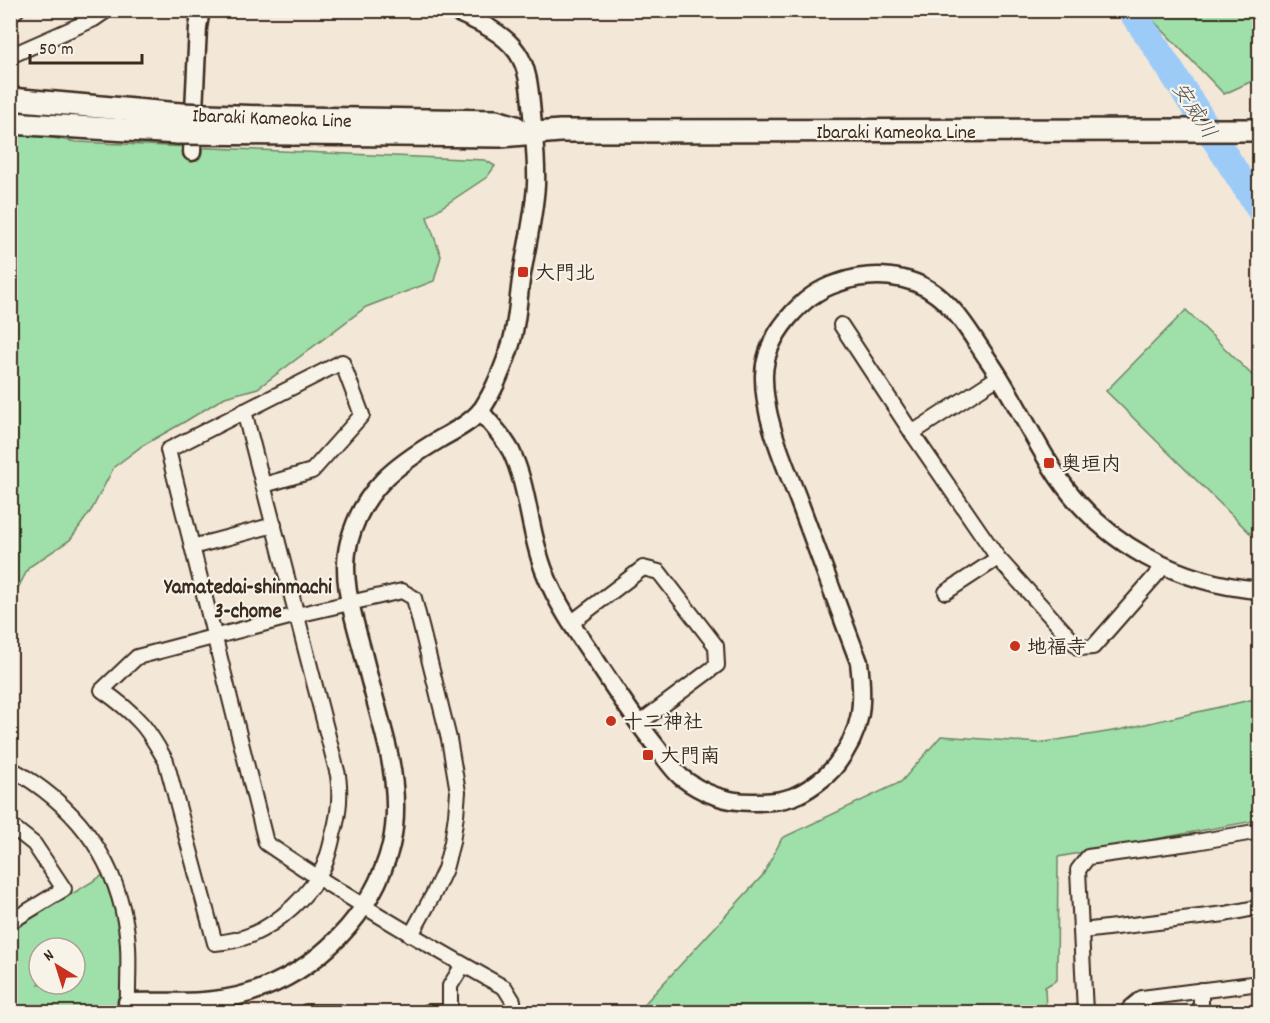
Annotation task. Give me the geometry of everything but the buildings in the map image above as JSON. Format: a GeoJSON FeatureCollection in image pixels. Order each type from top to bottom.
{"type":"FeatureCollection","features":[{"type":"Feature","properties":{"kind":"main road","name":"Ibaraki Kameoka Line"},"geometry":{"type":"LineString","coordinates":[[10,99],[179,123]]}},
{"type":"Feature","properties":{"kind":"main road","name":"Ibaraki Kameoka Line"},"geometry":{"type":"LineString","coordinates":[[10,123],[179,123],[500,136],[560,131],[1260,130]]}},
{"type":"Feature","properties":{"kind":"street"},"geometry":{"type":"LineString","coordinates":[[10,14],[17,10]]}},
{"type":"Feature","properties":{"kind":"street"},"geometry":{"type":"LineString","coordinates":[[10,56],[94,19],[107,10]]}},
{"type":"Feature","properties":{"kind":"street"},"geometry":{"type":"LineString","coordinates":[[192,152],[198,27],[201,10]]}},
{"type":"Feature","properties":{"kind":"street"},"geometry":{"type":"LineString","coordinates":[[10,768],[51,794],[75,816],[108,866],[118,891],[126,922],[129,959],[128,1007],[216,1006],[278,982],[326,951],[363,907],[380,876],[391,844],[395,814],[394,784],[389,752],[349,603],[346,568],[349,543],[364,505],[376,486],[413,455],[459,428],[480,411],[500,375],[512,340],[536,184],[530,95],[526,70],[517,52],[504,38],[484,24],[452,10]]}},
{"type":"Feature","properties":{"kind":"street"},"geometry":{"type":"LineString","coordinates":[[480,411],[510,448],[517,464],[534,542],[544,573],[556,599],[638,724],[678,775],[698,789],[718,798],[741,802],[766,802],[793,797],[813,786],[832,770],[847,751],[861,712],[862,690],[859,662],[768,416],[765,395],[764,372],[769,350],[780,329],[795,309],[812,295],[830,285],[853,278],[895,277],[934,293],[954,309],[1000,376],[1049,463],[1074,498],[1092,518],[1114,536],[1164,566],[1227,586],[1260,590]]}},
{"type":"Feature","properties":{"kind":"street"},"geometry":{"type":"LineString","coordinates":[[841,325],[998,558],[1079,648],[1093,647],[1164,566]]}},
{"type":"Feature","properties":{"kind":"street"},"geometry":{"type":"LineString","coordinates":[[264,485],[312,471],[362,415],[342,362],[168,450],[266,843],[363,907],[505,988],[513,1001],[514,1012]]}},
{"type":"Feature","properties":{"kind":"street"},"geometry":{"type":"LineString","coordinates":[[912,433],[1000,376]]}},
{"type":"Feature","properties":{"kind":"street"},"geometry":{"type":"LineString","coordinates":[[244,411],[264,485],[274,525],[297,615],[338,775],[340,792],[335,827],[324,866],[308,891],[285,913],[252,935],[215,943],[166,761],[140,722],[122,704],[102,690],[137,657],[297,615],[402,591],[414,598],[449,739],[458,792],[452,842],[445,869],[411,935]]}},
{"type":"Feature","properties":{"kind":"street"},"geometry":{"type":"LineString","coordinates":[[192,547],[274,525]]}},
{"type":"Feature","properties":{"kind":"street"},"geometry":{"type":"LineString","coordinates":[[946,592],[998,558]]}},
{"type":"Feature","properties":{"kind":"street"},"geometry":{"type":"LineString","coordinates":[[571,623],[643,568],[659,572],[716,646],[717,665],[638,724]]}},
{"type":"Feature","properties":{"kind":"street"},"geometry":{"type":"LineString","coordinates":[[10,825],[34,844],[64,889],[10,922]]}},
{"type":"Feature","properties":{"kind":"street"},"geometry":{"type":"LineString","coordinates":[[1085,1012],[1078,870],[1088,857],[1260,831]]}},
{"type":"Feature","properties":{"kind":"street"},"geometry":{"type":"LineString","coordinates":[[1082,931],[1225,914],[1260,907]]}},
{"type":"Feature","properties":{"kind":"street"},"geometry":{"type":"LineString","coordinates":[[428,1012],[450,1012],[450,986],[463,965]]}},
{"type":"Feature","properties":{"kind":"street"},"geometry":{"type":"LineString","coordinates":[[1131,1012],[1130,1008],[1142,998],[1260,983]]}},
{"type":"Feature","properties":{"kind":"street"},"geometry":{"type":"LineString","coordinates":[[1201,990],[1202,1012]]}},
{"type":"Feature","properties":{"kind":"street"},"geometry":{"type":"LineString","coordinates":[[306,1012],[340,1012]]}},
{"type":"Feature","properties":{"kind":"green space"},"geometry":{"type":"Polygon","coordinates":[[[1144,11],[1259,11],[1259,78],[1224,94],[1144,11]]]}},
{"type":"Feature","properties":{"kind":"green space"},"geometry":{"type":"Polygon","coordinates":[[[11,131],[77,142],[485,160],[495,166],[487,177],[427,217],[441,256],[434,281],[366,307],[258,388],[225,397],[142,446],[114,467],[92,509],[70,540],[29,567],[18,588],[11,593],[11,131]]]}},
{"type":"Feature","properties":{"kind":"green space"},"geometry":{"type":"Polygon","coordinates":[[[1186,310],[1259,382],[1259,542],[1106,391],[1186,310]]]}},
{"type":"Feature","properties":{"kind":"green space"},"geometry":{"type":"Polygon","coordinates":[[[1259,698],[1259,820],[1058,857],[1057,980],[1045,987],[1046,1012],[637,1012],[763,875],[782,838],[901,782],[941,736],[1039,743],[1119,730],[1259,698]]]}},
{"type":"Feature","properties":{"kind":"green space"},"geometry":{"type":"Polygon","coordinates":[[[103,875],[118,918],[121,935],[121,1012],[11,1012],[11,931],[103,875]]]}},
{"type":"Feature","properties":{"kind":"waterway","name":"安威川"},"geometry":{"type":"LineString","coordinates":[[1130,10],[1260,210]]}},
{"type":"Feature","properties":{"kind":"place","name":"大門北"},"geometry":{"type":"Point","coordinates":[523,272]}},
{"type":"Feature","properties":{"kind":"place","name":"奥垣内"},"geometry":{"type":"Point","coordinates":[1049,463]}},
{"type":"Feature","properties":{"kind":"place","name":"地福寺"},"geometry":{"type":"Point","coordinates":[1015,646]}},
{"type":"Feature","properties":{"kind":"place","name":"十二神社"},"geometry":{"type":"Point","coordinates":[611,721]}},
{"type":"Feature","properties":{"kind":"place","name":"大門南"},"geometry":{"type":"Point","coordinates":[648,755]}},
{"type":"Feature","properties":{"kind":"district","name":"Yamatedai-shinmachi 3-chome"},"geometry":{"type":"Point","coordinates":[248,598]}}]}
